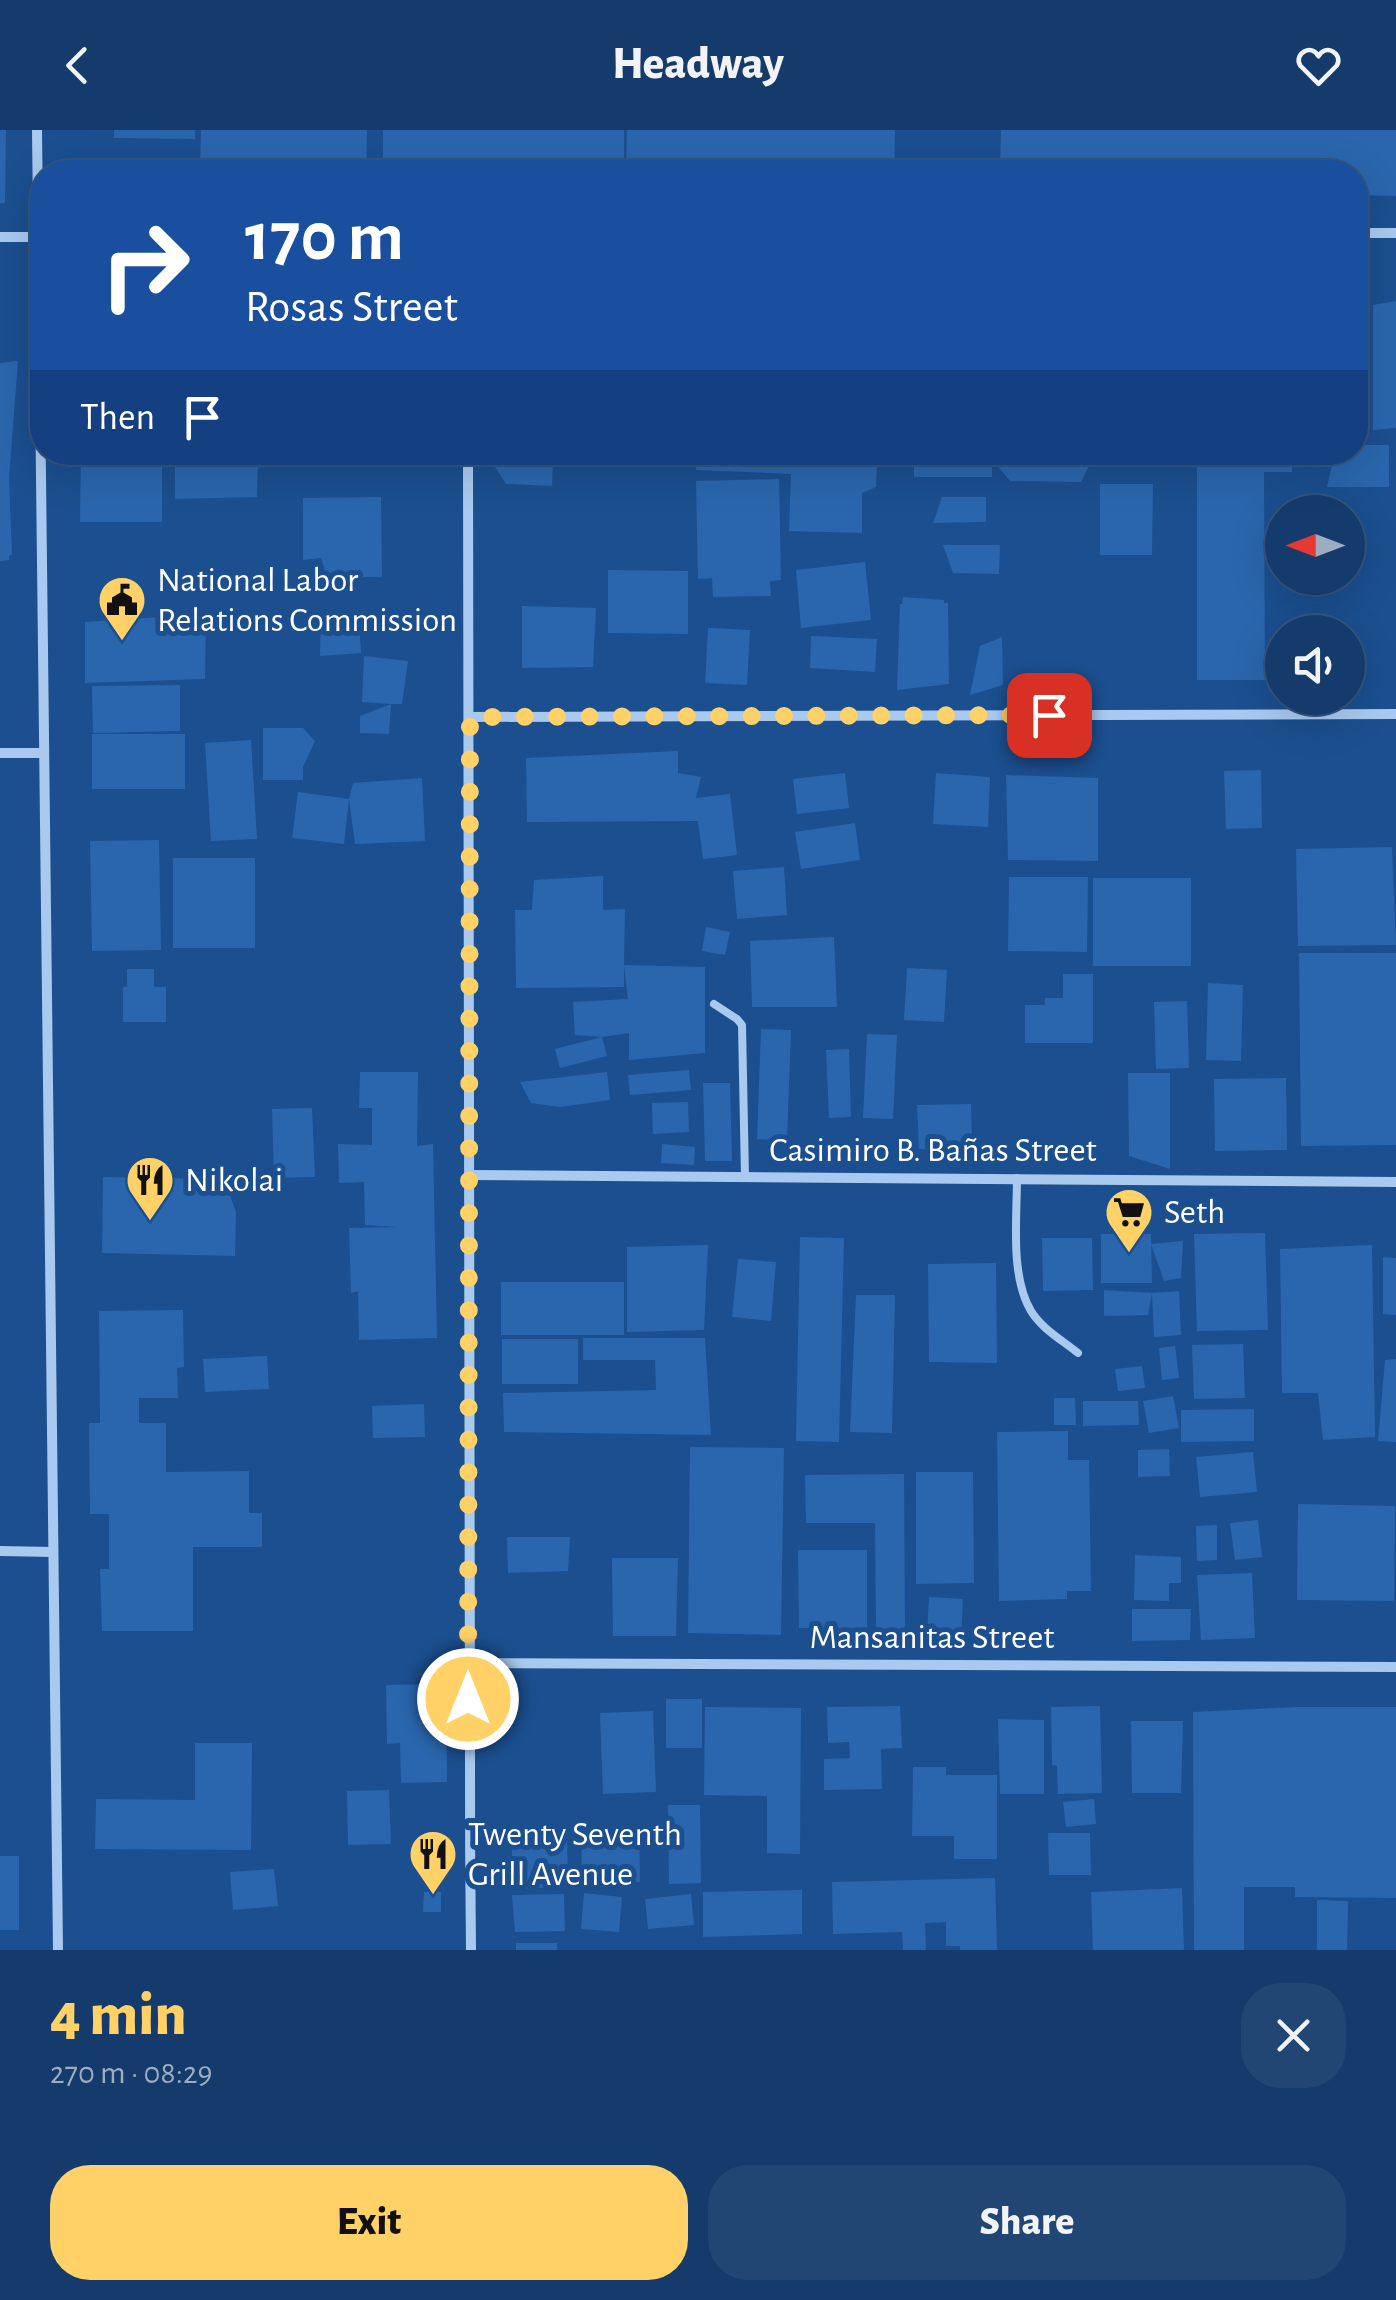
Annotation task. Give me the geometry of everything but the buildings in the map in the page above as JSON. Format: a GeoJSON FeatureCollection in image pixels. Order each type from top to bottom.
{"type":"FeatureCollection","features":[{"type":"Feature","properties":{"kind":"street"},"geometry":{"type":"LineString","coordinates":[[36,130],[37,160]]}},
{"type":"Feature","properties":{"kind":"street"},"geometry":{"type":"LineString","coordinates":[[1368,233],[1396,233]]}},
{"type":"Feature","properties":{"kind":"street"},"geometry":{"type":"LineString","coordinates":[[0,237],[30,237]]}},
{"type":"Feature","properties":{"kind":"street"},"geometry":{"type":"LineString","coordinates":[[41,465],[58,1950]]}},
{"type":"Feature","properties":{"kind":"street"},"geometry":{"type":"LineString","coordinates":[[468,465],[471,1950]]}},
{"type":"Feature","properties":{"kind":"street"},"geometry":{"type":"LineString","coordinates":[[470,717],[1396,714]]}},
{"type":"Feature","properties":{"kind":"street"},"geometry":{"type":"LineString","coordinates":[[0,753],[43,753]]}},
{"type":"Feature","properties":{"kind":"street","name":"Casimiro B. Bañas Street"},"geometry":{"type":"LineString","coordinates":[[469,1175],[1396,1182]]}},
{"type":"Feature","properties":{"kind":"street"},"geometry":{"type":"LineString","coordinates":[[0,1551],[53,1552]]}},
{"type":"Feature","properties":{"kind":"street","name":"Mansanitas Street"},"geometry":{"type":"LineString","coordinates":[[468,1663],[1396,1667]]}},
{"type":"Feature","properties":{"kind":"lane"},"geometry":{"type":"LineString","coordinates":[[714,1004],[742,1026],[745,1177]]}},
{"type":"Feature","properties":{"kind":"lane"},"geometry":{"type":"LineString","coordinates":[[1017,1178],[1020,1288],[1032,1313],[1078,1353]]}},
{"type":"Feature","properties":{"kind":"place","name":"National Labor Relations Commission"},"geometry":{"type":"Point","coordinates":[122,642]}},
{"type":"Feature","properties":{"kind":"place","name":"Nikolai"},"geometry":{"type":"Point","coordinates":[150,1222]}},
{"type":"Feature","properties":{"kind":"place","name":"Seth"},"geometry":{"type":"Point","coordinates":[1129,1254]}},
{"type":"Feature","properties":{"kind":"place","name":"Twenty Seventh Grill Avenue"},"geometry":{"type":"Point","coordinates":[433,1896]}},
{"type":"Feature","properties":{"kind":"route"},"geometry":{"type":"LineString","coordinates":[[468,1699],[470,717],[1049,715]]}}]}
